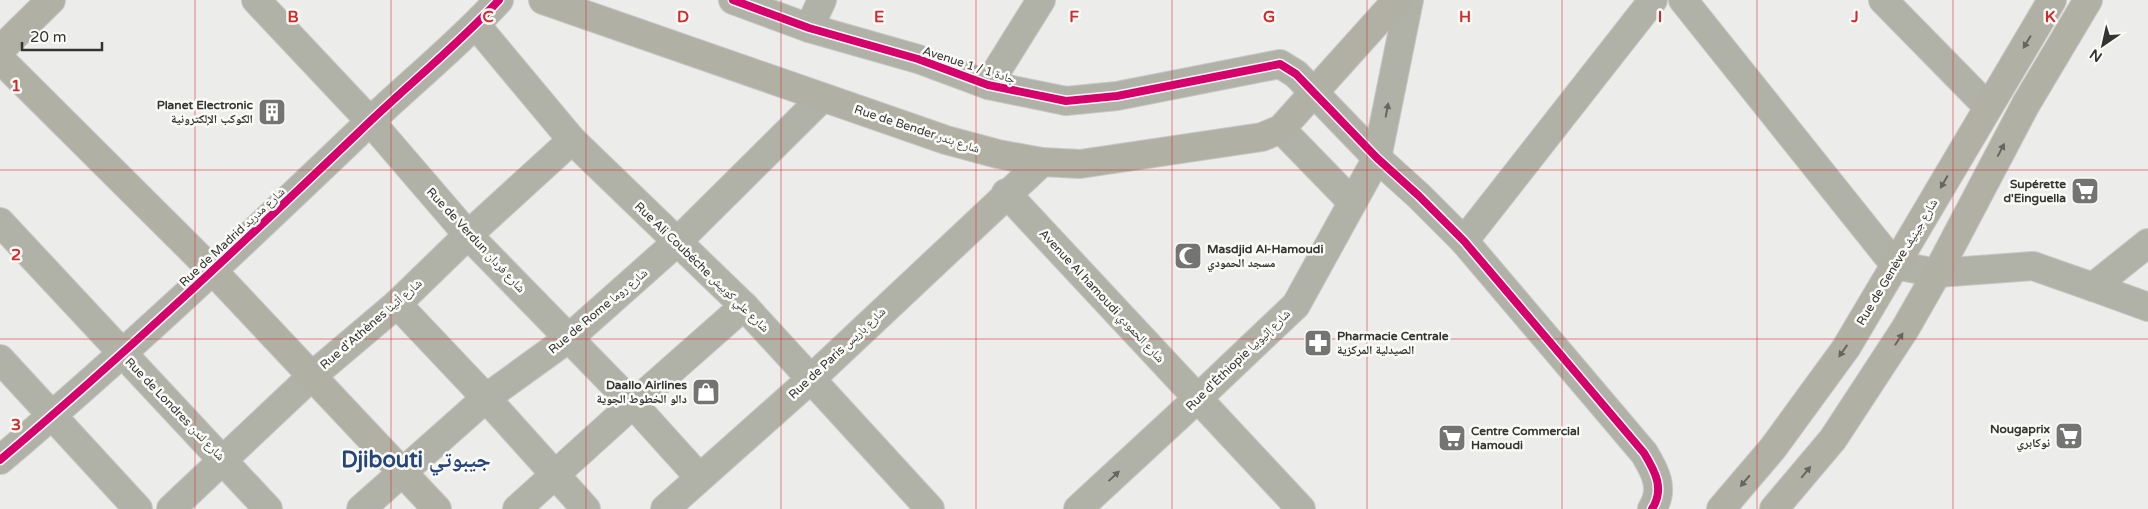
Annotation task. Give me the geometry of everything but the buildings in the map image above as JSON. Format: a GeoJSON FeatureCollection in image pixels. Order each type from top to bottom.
{"type":"FeatureCollection","features":[{"type":"Feature","properties":{"kind":"street"},"geometry":{"type":"LineString","coordinates":[[0,50],[51,0]]}},
{"type":"Feature","properties":{"kind":"street","name":"Rue de Verdun شارع فردان"},"geometry":{"type":"LineString","coordinates":[[256,0],[370,121],[468,234],[633,404],[699,477]]}},
{"type":"Feature","properties":{"kind":"street","name":"Rue de Madrid شارع مدريد"},"geometry":{"type":"LineString","coordinates":[[0,460],[122,354],[213,271],[370,121],[476,25],[499,0]]}},
{"type":"Feature","properties":{"kind":"street","name":"Rue de Bender شارع بندر"},"geometry":{"type":"LineString","coordinates":[[543,0],[946,140],[998,154],[1042,162],[1080,164],[1262,137],[1281,129],[1397,0]]}},
{"type":"Feature","properties":{"kind":"street","name":"Avenue 1 / جادة 1"},"geometry":{"type":"LineString","coordinates":[[733,0],[809,28],[918,59],[988,85],[1066,101],[1116,96],[1280,64],[1296,74],[1313,92]]}},
{"type":"Feature","properties":{"kind":"street"},"geometry":{"type":"LineString","coordinates":[[809,28],[822,0]]}},
{"type":"Feature","properties":{"kind":"street"},"geometry":{"type":"LineString","coordinates":[[988,85],[1041,0]]}},
{"type":"Feature","properties":{"kind":"street","name":"Rue d'Éthiopie شارع إثيوبيا"},"geometry":{"type":"LineString","coordinates":[[1078,509],[1197,400],[1296,305],[1377,158],[1409,0]]}},
{"type":"Feature","properties":{"kind":"street"},"geometry":{"type":"LineString","coordinates":[[1464,242],[1653,0]]}},
{"type":"Feature","properties":{"kind":"street"},"geometry":{"type":"LineString","coordinates":[[1683,0],[1895,265],[1937,273],[2033,266],[2148,307]]}},
{"type":"Feature","properties":{"kind":"street"},"geometry":{"type":"LineString","coordinates":[[1883,0],[1988,107]]}},
{"type":"Feature","properties":{"kind":"street","name":"Rue de Genève شارع جينيف"},"geometry":{"type":"LineString","coordinates":[[1721,509],[1773,448],[1846,348],[2052,0]]}},
{"type":"Feature","properties":{"kind":"street"},"geometry":{"type":"LineString","coordinates":[[1774,509],[1833,439],[1905,329],[1937,273],[2026,104],[2085,1]]}},
{"type":"Feature","properties":{"kind":"street","name":"Rue Ali Coubéche شارع علي كوبيش"},"geometry":{"type":"LineString","coordinates":[[476,25],[572,140],[744,306],[930,509]]}},
{"type":"Feature","properties":{"kind":"street"},"geometry":{"type":"LineString","coordinates":[[0,59],[213,271],[404,471],[437,509]]}},
{"type":"Feature","properties":{"kind":"street"},"geometry":{"type":"LineString","coordinates":[[1313,92],[1377,158],[1419,196],[1464,242],[1644,453],[1655,471],[1660,490],[1652,509]]}},
{"type":"Feature","properties":{"kind":"street","name":"Rue de Rome شارع روما"},"geometry":{"type":"LineString","coordinates":[[361,509],[486,398],[569,338],[677,242],[822,98]]}},
{"type":"Feature","properties":{"kind":"street"},"geometry":{"type":"LineString","coordinates":[[1281,129],[1352,202]]}},
{"type":"Feature","properties":{"kind":"street","name":"Rue d'Athènes شارع أثينا"},"geometry":{"type":"LineString","coordinates":[[171,509],[312,376],[397,304],[468,234],[572,140]]}},
{"type":"Feature","properties":{"kind":"street","name":"Rue de Paris شارع باريس"},"geometry":{"type":"LineString","coordinates":[[665,509],[811,379],[1006,193],[1042,162]]}},
{"type":"Feature","properties":{"kind":"street","name":"Avenue Al hamoudi شارع الحمودي"},"geometry":{"type":"LineString","coordinates":[[1006,193],[1197,400],[1301,509]]}},
{"type":"Feature","properties":{"kind":"street","name":"Rue de Londres شارع لندن"},"geometry":{"type":"LineString","coordinates":[[0,222],[268,509]]}},
{"type":"Feature","properties":{"kind":"street"},"geometry":{"type":"LineString","coordinates":[[2093,287],[2148,243]]}},
{"type":"Feature","properties":{"kind":"street"},"geometry":{"type":"LineString","coordinates":[[397,304],[486,398],[586,509]]}},
{"type":"Feature","properties":{"kind":"street"},"geometry":{"type":"LineString","coordinates":[[517,509],[744,306]]}},
{"type":"Feature","properties":{"kind":"street"},"geometry":{"type":"LineString","coordinates":[[0,359],[138,509]]}},
{"type":"Feature","properties":{"kind":"cycle path"},"geometry":{"type":"LineString","coordinates":[[0,460],[182,299],[499,0]]}},
{"type":"Feature","properties":{"kind":"cycle path"},"geometry":{"type":"LineString","coordinates":[[733,0],[809,28],[918,59],[988,85],[1066,101],[1117,96],[1280,64],[1296,74],[1377,158],[1464,241],[1644,453],[1657,480],[1658,494],[1652,509]]}},
{"type":"Feature","properties":{"kind":"place","name":"Planet Electronic الكوكب الإلكترونية"},"geometry":{"type":"Point","coordinates":[272,112]}},
{"type":"Feature","properties":{"kind":"place","name":"Supérette d'Einguella"},"geometry":{"type":"Point","coordinates":[2085,191]}},
{"type":"Feature","properties":{"kind":"place","name":"Masdjid Al-Hamoudi مسجد الحمودي"},"geometry":{"type":"Point","coordinates":[1188,256]}},
{"type":"Feature","properties":{"kind":"place","name":"Pharmacie Centrale الصيدلية المركزية"},"geometry":{"type":"Point","coordinates":[1318,343]}},
{"type":"Feature","properties":{"kind":"place","name":"Daallo Airlines دالو الخطوط الجوية"},"geometry":{"type":"Point","coordinates":[706,392]}},
{"type":"Feature","properties":{"kind":"place","name":"Nougaprix نوكابري"},"geometry":{"type":"Point","coordinates":[2069,436]}},
{"type":"Feature","properties":{"kind":"place","name":"Centre Commercial Hamoudi"},"geometry":{"type":"Point","coordinates":[1452,438]}},
{"type":"Feature","properties":{"kind":"district","name":"Djibouti جيبوتي"},"geometry":{"type":"Point","coordinates":[416,460]}}]}
